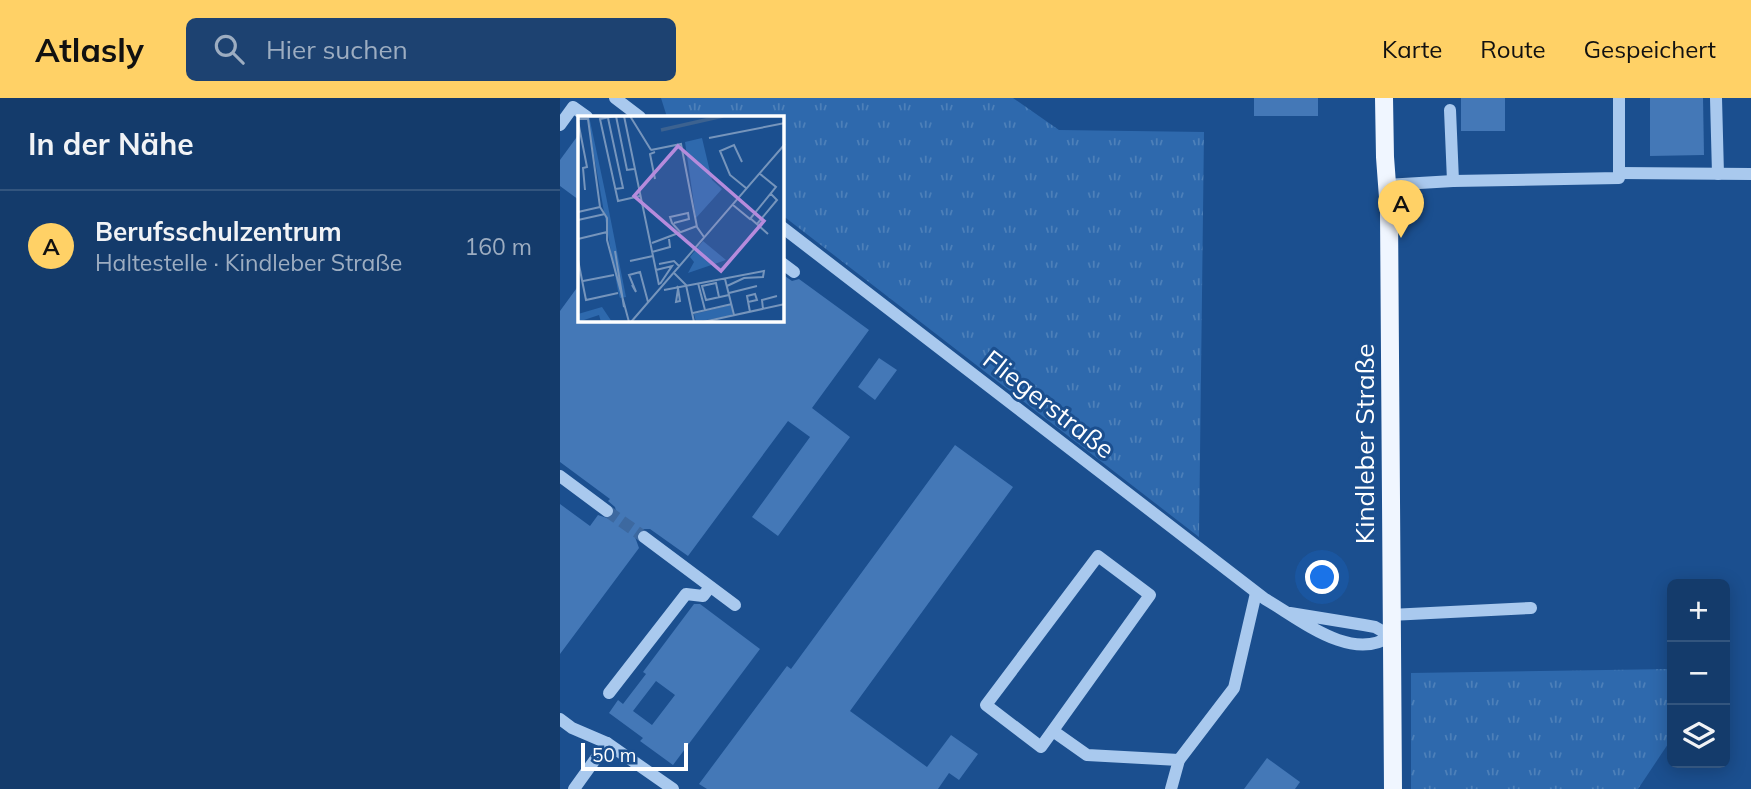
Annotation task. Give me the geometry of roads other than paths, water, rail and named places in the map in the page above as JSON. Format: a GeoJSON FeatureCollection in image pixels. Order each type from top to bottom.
{"type":"FeatureCollection","features":[{"type":"Feature","properties":{"kind":"main road","name":"Kindleber Straße"},"geometry":{"type":"LineString","coordinates":[[1384,98],[1389,231],[1393,789]]}},
{"type":"Feature","properties":{"kind":"street"},"geometry":{"type":"LineString","coordinates":[[615,98],[639,116]]}},
{"type":"Feature","properties":{"kind":"street"},"geometry":{"type":"LineString","coordinates":[[1387,185],[1619,178],[1619,98]]}},
{"type":"Feature","properties":{"kind":"street"},"geometry":{"type":"LineString","coordinates":[[1716,98],[1718,174]]}},
{"type":"Feature","properties":{"kind":"street"},"geometry":{"type":"LineString","coordinates":[[560,125],[573,107],[586,116]]}},
{"type":"Feature","properties":{"kind":"street"},"geometry":{"type":"LineString","coordinates":[[1450,110],[1453,181]]}},
{"type":"Feature","properties":{"kind":"street"},"geometry":{"type":"LineString","coordinates":[[1619,173],[1751,174]]}},
{"type":"Feature","properties":{"kind":"street","name":"Fliegerstraße"},"geometry":{"type":"LineString","coordinates":[[784,229],[1256,593],[1311,629],[1347,643],[1373,646],[1391,636]]}},
{"type":"Feature","properties":{"kind":"street"},"geometry":{"type":"LineString","coordinates":[[784,265],[793,272]]}},
{"type":"Feature","properties":{"kind":"street"},"geometry":{"type":"LineString","coordinates":[[560,475],[607,511]]}},
{"type":"Feature","properties":{"kind":"street"},"geometry":{"type":"LineString","coordinates":[[643,537],[735,606]]}},
{"type":"Feature","properties":{"kind":"street"},"geometry":{"type":"LineString","coordinates":[[1098,556],[1150,595],[1053,731],[1041,747],[986,705],[1098,556]]}},
{"type":"Feature","properties":{"kind":"street"},"geometry":{"type":"LineString","coordinates":[[609,693],[687,594],[703,596],[710,587]]}},
{"type":"Feature","properties":{"kind":"street"},"geometry":{"type":"LineString","coordinates":[[1171,789],[1179,761],[1234,688],[1256,593]]}},
{"type":"Feature","properties":{"kind":"street"},"geometry":{"type":"LineString","coordinates":[[1390,615],[1531,608]]}},
{"type":"Feature","properties":{"kind":"street","name":"Fliegerstraße"},"geometry":{"type":"LineString","coordinates":[[1290,614],[1364,625],[1391,636]]}},
{"type":"Feature","properties":{"kind":"street"},"geometry":{"type":"LineString","coordinates":[[560,719],[572,728],[607,743],[673,789]]}},
{"type":"Feature","properties":{"kind":"street"},"geometry":{"type":"LineString","coordinates":[[1053,731],[1087,755],[1179,761]]}},
{"type":"Feature","properties":{"kind":"street"},"geometry":{"type":"LineString","coordinates":[[574,789],[607,743]]}},
{"type":"Feature","properties":{"kind":"tunnel"},"geometry":{"type":"LineString","coordinates":[[607,511],[644,537]]}},
{"type":"Feature","properties":{"kind":"place","name":"Berufsschulzentrum"},"geometry":{"type":"Point","coordinates":[1401,238]}}]}
